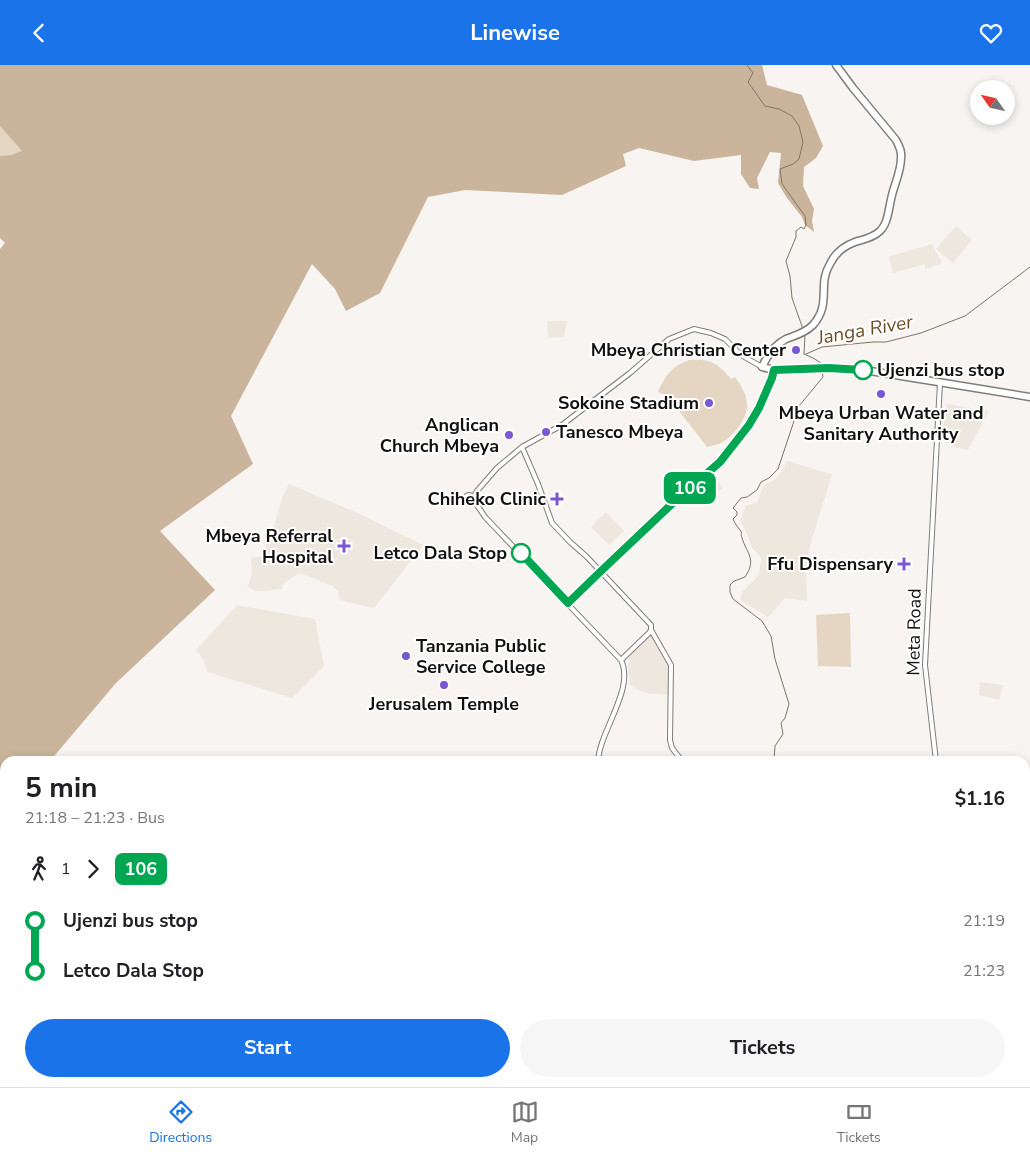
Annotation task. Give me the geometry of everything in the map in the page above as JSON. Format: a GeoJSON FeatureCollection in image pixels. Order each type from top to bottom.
{"type":"FeatureCollection","features":[{"type":"Feature","properties":{"kind":"highway"},"geometry":{"type":"LineString","coordinates":[[836,65],[896,140],[901,149],[902,159],[883,227],[867,239],[843,248],[833,259],[826,272],[825,294],[821,314],[806,331],[778,344],[762,367],[774,370],[829,368],[864,370],[1030,397]]}},
{"type":"Feature","properties":{"kind":"street"},"geometry":{"type":"LineString","coordinates":[[599,756],[600,747],[625,678],[621,660],[471,499],[497,468],[522,447],[562,425],[637,367],[669,339],[694,329],[711,333],[725,339],[741,355],[762,367]]}},
{"type":"Feature","properties":{"kind":"street"},"geometry":{"type":"LineString","coordinates":[[568,603],[675,501],[720,462],[749,425],[759,408],[774,370]]}},
{"type":"Feature","properties":{"kind":"street","name":"Meta Road"},"geometry":{"type":"LineString","coordinates":[[935,756],[925,665],[940,383]]}},
{"type":"Feature","properties":{"kind":"street"},"geometry":{"type":"LineString","coordinates":[[522,447],[538,483],[552,523],[650,623],[651,630],[671,665],[670,744],[678,756]]}},
{"type":"Feature","properties":{"kind":"street"},"geometry":{"type":"LineString","coordinates":[[621,660],[651,630]]}},
{"type":"Feature","properties":{"kind":"shaded area"},"geometry":{"type":"Polygon","coordinates":[[[0,65],[762,65],[767,85],[802,95],[823,146],[816,158],[804,167],[803,186],[814,209],[812,221],[814,232],[805,225],[802,217],[778,183],[781,153],[770,152],[757,178],[759,189],[750,188],[741,174],[741,155],[694,161],[639,148],[623,154],[626,166],[562,195],[465,190],[428,197],[380,293],[346,311],[335,289],[312,264],[231,416],[253,464],[160,531],[215,590],[116,683],[54,756],[0,756],[0,249],[5,243],[0,238],[0,156],[22,151],[0,126],[0,65]]]}},
{"type":"Feature","properties":{"kind":"shaded area"},"geometry":{"type":"Polygon","coordinates":[[[0,126],[23,151],[0,156],[0,126]]]}},
{"type":"Feature","properties":{"kind":"shaded area"},"geometry":{"type":"Polygon","coordinates":[[[956,226],[972,240],[953,263],[936,249],[956,226]]]}},
{"type":"Feature","properties":{"kind":"shaded area"},"geometry":{"type":"Polygon","coordinates":[[[932,244],[942,263],[926,269],[924,264],[893,273],[889,257],[932,244]]]}},
{"type":"Feature","properties":{"kind":"shaded area"},"geometry":{"type":"Polygon","coordinates":[[[547,321],[567,321],[564,337],[548,338],[547,321]]]}},
{"type":"Feature","properties":{"kind":"shaded area","name":"Sokoine Stadium"},"geometry":{"type":"Polygon","coordinates":[[[689,360],[709,361],[718,366],[731,379],[735,377],[745,395],[747,407],[744,418],[729,438],[719,444],[707,447],[669,398],[658,392],[670,372],[678,365],[689,360]]]}},
{"type":"Feature","properties":{"kind":"shaded area"},"geometry":{"type":"Polygon","coordinates":[[[947,404],[989,411],[968,450],[957,448],[941,440],[947,404]]]}},
{"type":"Feature","properties":{"kind":"shaded area"},"geometry":{"type":"Polygon","coordinates":[[[787,461],[832,474],[807,559],[807,601],[785,598],[768,617],[740,600],[743,591],[759,575],[761,558],[752,547],[740,521],[746,505],[757,503],[763,486],[780,474],[787,461]]]}},
{"type":"Feature","properties":{"kind":"shaded area"},"geometry":{"type":"Polygon","coordinates":[[[711,473],[723,488],[709,499],[697,485],[711,473]]]}},
{"type":"Feature","properties":{"kind":"shaded area","name":"Mbeya Referral Hospital"},"geometry":{"type":"Polygon","coordinates":[[[289,484],[362,515],[423,545],[374,608],[339,599],[338,591],[333,586],[299,573],[283,584],[282,589],[255,591],[247,586],[252,574],[251,558],[263,556],[267,542],[271,537],[282,498],[289,484]]]}},
{"type":"Feature","properties":{"kind":"shaded area"},"geometry":{"type":"Polygon","coordinates":[[[606,512],[624,531],[609,545],[591,527],[606,512]]]}},
{"type":"Feature","properties":{"kind":"shaded area"},"geometry":{"type":"Polygon","coordinates":[[[237,605],[315,619],[324,666],[292,698],[207,672],[204,660],[196,650],[237,605]]]}},
{"type":"Feature","properties":{"kind":"shaded area"},"geometry":{"type":"Polygon","coordinates":[[[850,613],[851,667],[818,666],[816,615],[850,613]]]}},
{"type":"Feature","properties":{"kind":"shaded area"},"geometry":{"type":"Polygon","coordinates":[[[652,634],[667,658],[670,674],[668,695],[646,693],[630,684],[628,667],[630,650],[637,641],[652,634]]]}},
{"type":"Feature","properties":{"kind":"shaded area"},"geometry":{"type":"Polygon","coordinates":[[[980,682],[1003,685],[999,700],[979,695],[980,682]]]}},
{"type":"Feature","properties":{"kind":"waterway"},"geometry":{"type":"LineString","coordinates":[[747,65],[753,73],[748,82],[765,106],[779,109],[792,116],[799,126],[803,142],[799,159],[793,164],[780,169],[782,184],[805,216],[806,225],[804,229],[801,227],[796,231],[796,237],[786,261],[790,276],[792,298],[803,329]]}},
{"type":"Feature","properties":{"kind":"waterway","name":"Janga River"},"geometry":{"type":"LineString","coordinates":[[806,354],[822,347],[886,342],[921,333],[965,316],[1030,267]]}},
{"type":"Feature","properties":{"kind":"waterway"},"geometry":{"type":"LineString","coordinates":[[804,354],[805,335]]}},
{"type":"Feature","properties":{"kind":"waterway"},"geometry":{"type":"LineString","coordinates":[[804,354],[821,363],[821,366]]}},
{"type":"Feature","properties":{"kind":"waterway"},"geometry":{"type":"LineString","coordinates":[[774,756],[775,746],[783,734],[781,723],[785,718],[789,704],[775,659],[771,636],[762,621],[733,599],[730,592],[730,585],[734,581],[745,577],[749,571],[751,561],[741,532],[733,519],[737,515],[733,508],[741,498],[747,497],[757,490],[761,482],[769,478],[778,469],[799,406],[823,377],[822,370]]}},
{"type":"Feature","properties":{"kind":"bus line","name":"106"},"geometry":{"type":"LineString","coordinates":[[521,553],[568,603],[675,501],[720,462],[740,438],[759,408],[774,370],[829,368],[863,370]]}},
{"type":"Feature","properties":{"kind":"place","name":"Mbeya Christian Center"},"geometry":{"type":"Point","coordinates":[796,350]}},
{"type":"Feature","properties":{"kind":"place","name":"Ujenzi bus stop"},"geometry":{"type":"Point","coordinates":[863,370]}},
{"type":"Feature","properties":{"kind":"place","name":"Mbeya Urban Water and Sanitary Authority"},"geometry":{"type":"Point","coordinates":[881,394]}},
{"type":"Feature","properties":{"kind":"place","name":"Sokoine Stadium"},"geometry":{"type":"Point","coordinates":[709,403]}},
{"type":"Feature","properties":{"kind":"place","name":"Tanesco Mbeya"},"geometry":{"type":"Point","coordinates":[546,432]}},
{"type":"Feature","properties":{"kind":"place","name":"Anglican Church Mbeya"},"geometry":{"type":"Point","coordinates":[509,435]}},
{"type":"Feature","properties":{"kind":"place","name":"Chiheko Clinic"},"geometry":{"type":"Point","coordinates":[557,499]}},
{"type":"Feature","properties":{"kind":"place","name":"Mbeya Referral Hospital"},"geometry":{"type":"Point","coordinates":[344,546]}},
{"type":"Feature","properties":{"kind":"place","name":"Letco Dala Stop"},"geometry":{"type":"Point","coordinates":[521,553]}},
{"type":"Feature","properties":{"kind":"place","name":"Ffu Dispensary"},"geometry":{"type":"Point","coordinates":[904,564]}},
{"type":"Feature","properties":{"kind":"place","name":"Tanzania Public Service College"},"geometry":{"type":"Point","coordinates":[406,656]}},
{"type":"Feature","properties":{"kind":"place","name":"Jerusalem Temple"},"geometry":{"type":"Point","coordinates":[444,685]}}]}
